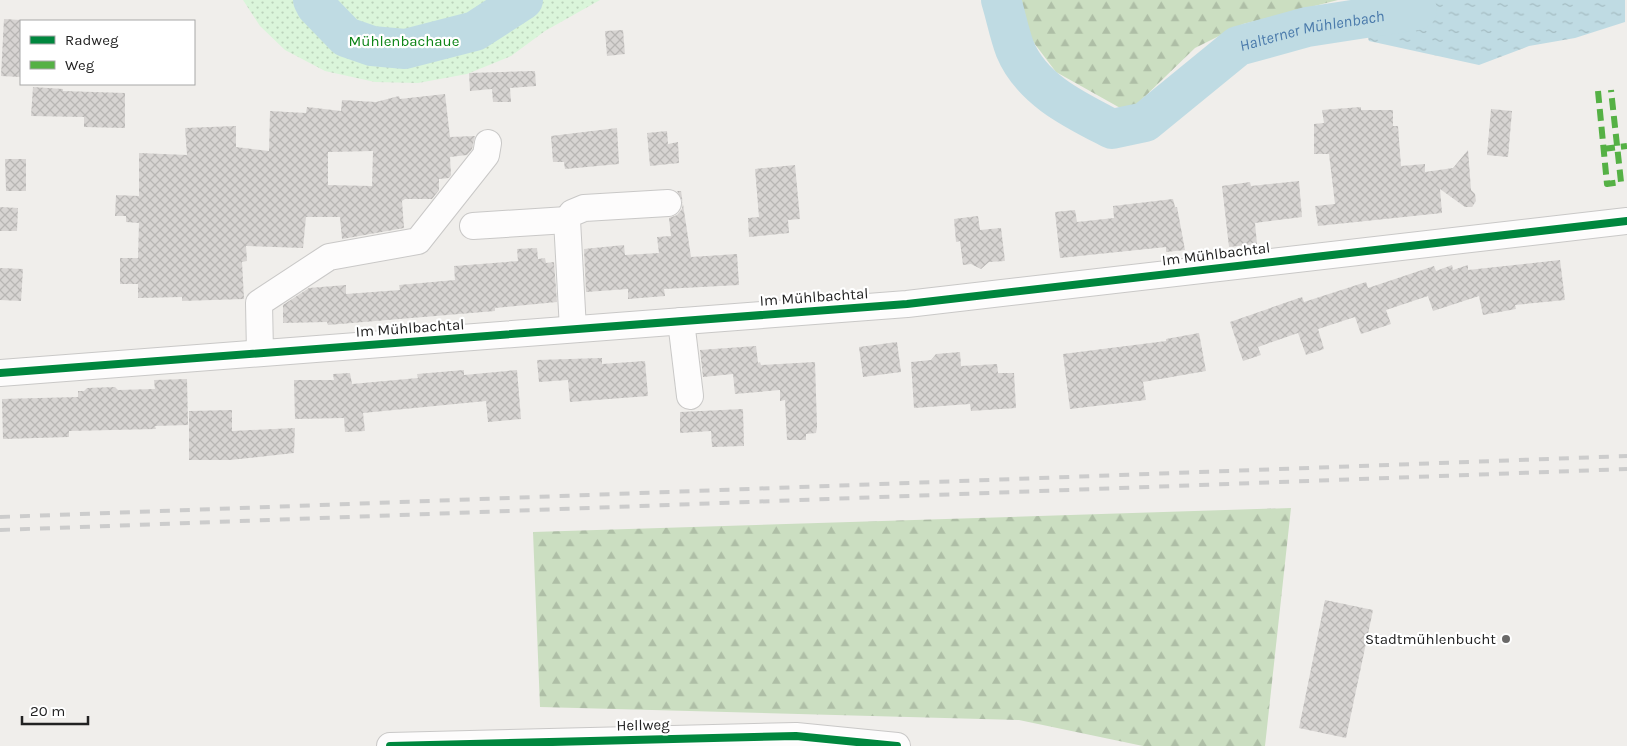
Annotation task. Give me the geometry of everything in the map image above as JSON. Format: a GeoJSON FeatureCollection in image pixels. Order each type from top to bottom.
{"type":"FeatureCollection","features":[{"type":"Feature","properties":{"kind":"street"},"geometry":{"type":"LineString","coordinates":[[260,353],[259,303],[329,257],[418,241],[486,156],[488,143]]}},
{"type":"Feature","properties":{"kind":"street"},"geometry":{"type":"LineString","coordinates":[[573,329],[567,220],[572,213],[584,208],[668,203]]}},
{"type":"Feature","properties":{"kind":"street"},"geometry":{"type":"LineString","coordinates":[[473,226],[567,220]]}},
{"type":"Feature","properties":{"kind":"street","name":"Im Mühlbachtal"},"geometry":{"type":"LineString","coordinates":[[0,373],[907,304],[1627,221]]}},
{"type":"Feature","properties":{"kind":"street"},"geometry":{"type":"LineString","coordinates":[[681,321],[690,396]]}},
{"type":"Feature","properties":{"kind":"street","name":"Hellweg"},"geometry":{"type":"LineString","coordinates":[[390,746],[796,736],[897,746]]}},
{"type":"Feature","properties":{"kind":"green space","name":"Mühlenbachaue"},"geometry":{"type":"Polygon","coordinates":[[[243,0],[600,0],[545,31],[511,56],[467,74],[418,83],[375,82],[325,71],[285,50],[260,26],[243,0]]]}},
{"type":"Feature","properties":{"kind":"green space"},"geometry":{"type":"Polygon","coordinates":[[[1017,0],[1338,0],[1243,24],[1195,48],[1136,105],[1122,109],[1056,72],[1025,31],[1017,0]]]}},
{"type":"Feature","properties":{"kind":"green space"},"geometry":{"type":"Polygon","coordinates":[[[1291,508],[1265,746],[1143,746],[1019,720],[540,707],[533,532],[1291,508]]]}},
{"type":"Feature","properties":{"kind":"water"},"geometry":{"type":"Polygon","coordinates":[[[1360,0],[1625,0],[1625,22],[1575,38],[1529,46],[1479,65],[1369,41],[1362,18],[1360,0]]]}},
{"type":"Feature","properties":{"kind":"building"},"geometry":{"type":"Polygon","coordinates":[[[4,19],[21,20],[20,77],[1,76],[4,19]]]}},
{"type":"Feature","properties":{"kind":"building"},"geometry":{"type":"Polygon","coordinates":[[[623,30],[625,54],[607,56],[605,31],[623,30]]]}},
{"type":"Feature","properties":{"kind":"building"},"geometry":{"type":"Polygon","coordinates":[[[535,71],[536,86],[510,88],[511,102],[493,102],[492,89],[470,91],[469,73],[535,71]]]}},
{"type":"Feature","properties":{"kind":"building"},"geometry":{"type":"Polygon","coordinates":[[[33,87],[63,89],[63,91],[125,93],[125,128],[84,127],[84,117],[31,116],[33,87]]]}},
{"type":"Feature","properties":{"kind":"building"},"geometry":{"type":"Polygon","coordinates":[[[445,94],[450,137],[475,136],[472,149],[467,155],[450,157],[451,175],[449,178],[439,179],[439,190],[432,199],[405,199],[402,201],[404,228],[342,239],[340,217],[306,217],[303,248],[246,246],[247,261],[242,262],[244,299],[182,301],[182,297],[138,298],[138,284],[120,284],[120,258],[138,258],[139,223],[126,222],[126,216],[115,216],[116,195],[139,196],[139,153],[187,155],[185,128],[236,126],[236,147],[269,151],[270,111],[306,113],[307,107],[341,111],[342,100],[376,102],[399,96],[400,99],[445,94]],[[373,151],[328,152],[328,185],[372,186],[373,151]]]}},
{"type":"Feature","properties":{"kind":"building"},"geometry":{"type":"Polygon","coordinates":[[[1361,107],[1361,110],[1393,110],[1393,126],[1398,126],[1401,166],[1425,164],[1425,172],[1453,168],[1468,150],[1471,190],[1475,194],[1476,201],[1472,207],[1465,207],[1440,189],[1442,213],[1318,226],[1315,206],[1335,204],[1329,154],[1314,154],[1314,124],[1324,123],[1322,110],[1361,107]]]}},
{"type":"Feature","properties":{"kind":"building"},"geometry":{"type":"Polygon","coordinates":[[[1491,109],[1512,111],[1508,157],[1487,155],[1491,109]]]}},
{"type":"Feature","properties":{"kind":"building"},"geometry":{"type":"Polygon","coordinates":[[[617,128],[619,164],[565,169],[564,162],[553,162],[551,136],[617,128]]]}},
{"type":"Feature","properties":{"kind":"building"},"geometry":{"type":"Polygon","coordinates":[[[667,131],[668,144],[678,142],[679,163],[650,166],[647,133],[667,131]]]}},
{"type":"Feature","properties":{"kind":"building"},"geometry":{"type":"Polygon","coordinates":[[[5,159],[26,159],[26,191],[6,191],[5,159]]]}},
{"type":"Feature","properties":{"kind":"building"},"geometry":{"type":"Polygon","coordinates":[[[795,165],[800,219],[788,220],[789,233],[749,237],[748,218],[759,217],[755,169],[795,165]]]}},
{"type":"Feature","properties":{"kind":"building"},"geometry":{"type":"Polygon","coordinates":[[[1299,181],[1302,217],[1255,223],[1257,244],[1229,247],[1222,186],[1250,182],[1251,186],[1299,181]]]}},
{"type":"Feature","properties":{"kind":"building"},"geometry":{"type":"Polygon","coordinates":[[[677,191],[681,191],[683,201],[677,191]]]}},
{"type":"Feature","properties":{"kind":"building"},"geometry":{"type":"Polygon","coordinates":[[[1173,199],[1175,207],[1177,207],[1185,250],[1166,252],[1166,247],[1060,258],[1055,212],[1075,210],[1077,222],[1114,218],[1113,206],[1173,199]]]}},
{"type":"Feature","properties":{"kind":"building"},"geometry":{"type":"Polygon","coordinates":[[[683,203],[691,257],[737,254],[739,285],[664,289],[665,296],[628,299],[628,289],[586,292],[584,249],[624,245],[625,255],[659,253],[657,237],[671,236],[669,218],[677,215],[682,209],[683,203]]]}},
{"type":"Feature","properties":{"kind":"building"},"geometry":{"type":"Polygon","coordinates":[[[0,207],[18,208],[17,231],[0,231],[0,207]]]}},
{"type":"Feature","properties":{"kind":"building"},"geometry":{"type":"Polygon","coordinates":[[[978,216],[980,230],[1001,228],[1005,261],[989,262],[981,269],[971,264],[963,265],[960,241],[956,242],[954,219],[978,216]]]}},
{"type":"Feature","properties":{"kind":"building"},"geometry":{"type":"Polygon","coordinates":[[[537,248],[538,259],[545,258],[546,263],[554,262],[557,302],[495,308],[495,311],[328,325],[327,322],[283,323],[283,305],[309,288],[346,285],[346,294],[400,290],[399,285],[455,280],[454,266],[518,261],[517,249],[537,248]]]}},
{"type":"Feature","properties":{"kind":"building"},"geometry":{"type":"Polygon","coordinates":[[[1560,260],[1565,300],[1515,305],[1516,309],[1483,315],[1479,296],[1433,311],[1428,296],[1386,310],[1391,324],[1361,334],[1355,317],[1318,329],[1324,349],[1306,355],[1298,333],[1258,347],[1261,355],[1243,361],[1230,322],[1302,297],[1304,302],[1366,282],[1368,288],[1434,266],[1436,271],[1452,265],[1453,270],[1468,265],[1468,270],[1560,260]]]}},
{"type":"Feature","properties":{"kind":"building"},"geometry":{"type":"Polygon","coordinates":[[[0,268],[23,269],[21,301],[0,300],[0,268]]]}},
{"type":"Feature","properties":{"kind":"building"},"geometry":{"type":"Polygon","coordinates":[[[1199,333],[1206,371],[1143,382],[1146,400],[1070,409],[1063,354],[1166,341],[1166,339],[1199,333]]]}},
{"type":"Feature","properties":{"kind":"building"},"geometry":{"type":"Polygon","coordinates":[[[897,342],[901,372],[863,377],[859,347],[897,342]]]}},
{"type":"Feature","properties":{"kind":"building"},"geometry":{"type":"Polygon","coordinates":[[[756,346],[758,363],[760,362],[761,365],[815,362],[817,427],[816,433],[806,434],[806,440],[787,440],[785,400],[780,401],[780,390],[735,394],[733,374],[703,377],[700,350],[756,346]]]}},
{"type":"Feature","properties":{"kind":"building"},"geometry":{"type":"Polygon","coordinates":[[[960,352],[961,366],[997,364],[998,373],[1014,373],[1016,408],[971,411],[970,404],[914,408],[911,362],[931,360],[936,354],[960,352]]]}},
{"type":"Feature","properties":{"kind":"building"},"geometry":{"type":"Polygon","coordinates":[[[602,358],[602,364],[645,361],[648,396],[570,402],[568,380],[539,382],[537,360],[602,358]]]}},
{"type":"Feature","properties":{"kind":"building"},"geometry":{"type":"Polygon","coordinates":[[[464,370],[464,375],[517,370],[521,419],[488,422],[486,401],[363,413],[365,431],[345,432],[344,418],[295,419],[294,380],[334,380],[333,374],[350,373],[352,384],[418,378],[417,374],[464,370]]]}},
{"type":"Feature","properties":{"kind":"building"},"geometry":{"type":"Polygon","coordinates":[[[187,379],[188,425],[155,426],[156,429],[69,431],[69,437],[3,439],[2,399],[78,397],[78,391],[84,391],[87,388],[115,387],[118,390],[155,389],[154,380],[187,379]]]}},
{"type":"Feature","properties":{"kind":"building"},"geometry":{"type":"Polygon","coordinates":[[[743,409],[744,446],[712,447],[711,431],[680,433],[680,412],[743,409]]]}},
{"type":"Feature","properties":{"kind":"building"},"geometry":{"type":"Polygon","coordinates":[[[232,410],[232,431],[295,428],[294,453],[230,460],[189,460],[189,411],[232,410]]]}},
{"type":"Feature","properties":{"kind":"building"},"geometry":{"type":"Polygon","coordinates":[[[1325,600],[1373,610],[1346,738],[1299,728],[1325,600]]]}},
{"type":"Feature","properties":{"kind":"waterway","name":"Halterner Mühlenbach"},"geometry":{"type":"LineString","coordinates":[[313,0],[316,6],[346,37],[372,46],[405,49],[475,31],[523,0]]}},
{"type":"Feature","properties":{"kind":"waterway","name":"Halterner Mühlenbach"},"geometry":{"type":"LineString","coordinates":[[1001,0],[1015,49],[1032,76],[1056,97],[1112,129],[1145,122],[1238,46],[1307,27],[1417,10]]}},
{"type":"Feature","properties":{"kind":"railway"},"geometry":{"type":"LineString","coordinates":[[0,517],[1627,456]]}},
{"type":"Feature","properties":{"kind":"railway"},"geometry":{"type":"LineString","coordinates":[[0,530],[1627,469]]}},
{"type":"Feature","properties":{"kind":"marked path"},"geometry":{"type":"LineString","coordinates":[[1598,91],[1607,184],[1621,182],[1611,90]]}},
{"type":"Feature","properties":{"kind":"marked path"},"geometry":{"type":"LineString","coordinates":[[1603,149],[1627,146]]}},
{"type":"Feature","properties":{"kind":"cycle path"},"geometry":{"type":"LineString","coordinates":[[0,373],[907,304],[1627,221]]}},
{"type":"Feature","properties":{"kind":"cycle path"},"geometry":{"type":"LineString","coordinates":[[390,746],[796,736],[897,746]]}},
{"type":"Feature","properties":{"kind":"place","name":"Stadtmühlenbucht"},"geometry":{"type":"Point","coordinates":[1506,639]}}]}
